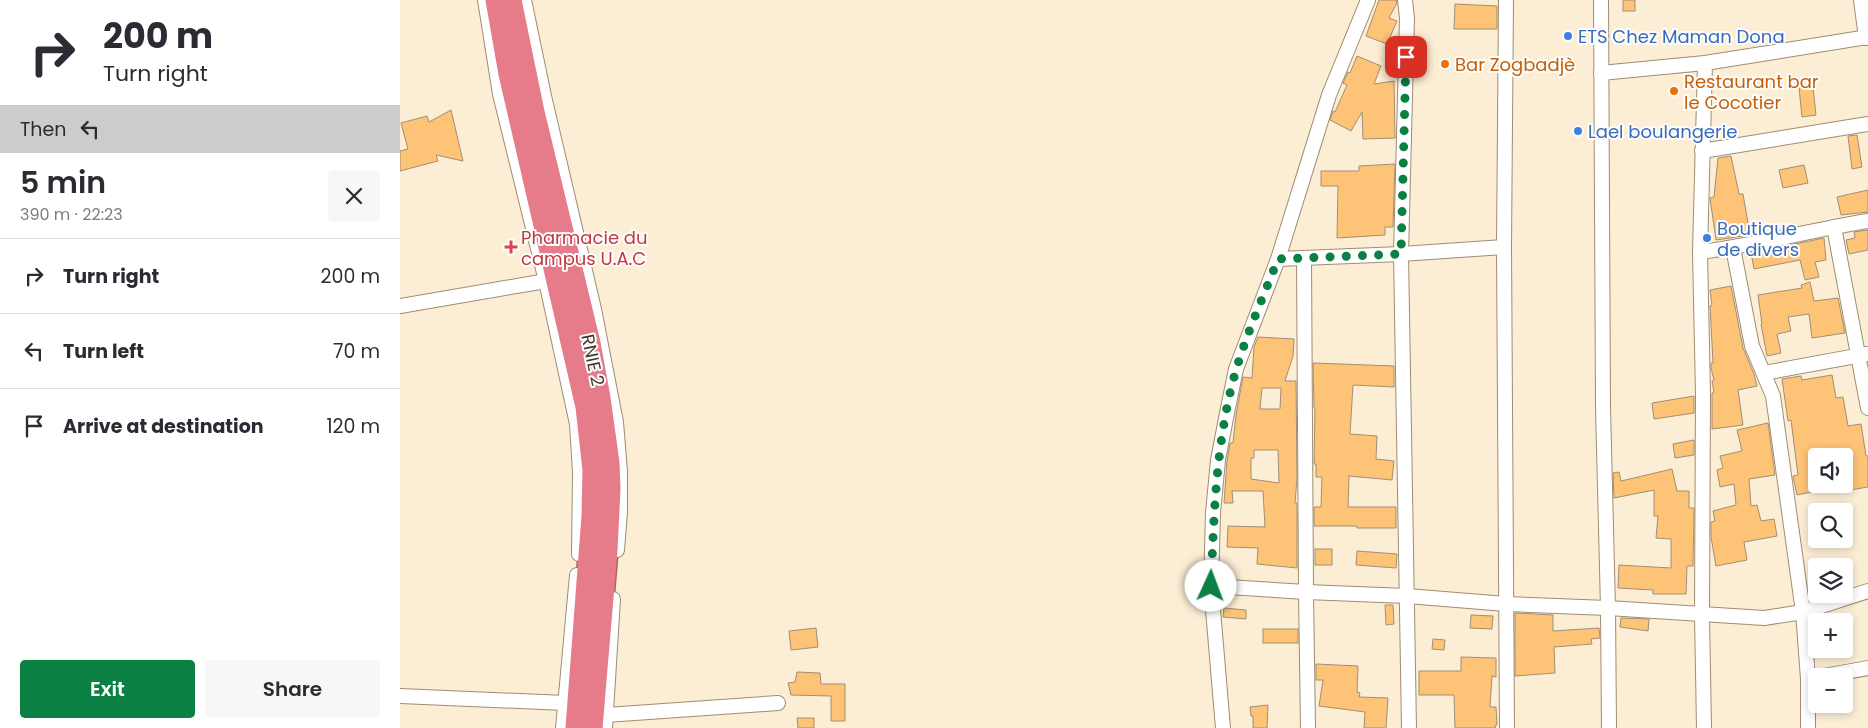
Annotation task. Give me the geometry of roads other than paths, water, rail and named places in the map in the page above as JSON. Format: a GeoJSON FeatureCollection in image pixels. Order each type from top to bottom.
{"type":"FeatureCollection","features":[{"type":"Feature","properties":{"kind":"highway","name":"RNIE 2"},"geometry":{"type":"LineString","coordinates":[[496,0],[509,74],[562,298],[587,416],[592,470],[592,516],[576,728]]}},
{"type":"Feature","properties":{"kind":"highway","name":"RNIE 2"},"geometry":{"type":"LineString","coordinates":[[511,0],[534,112],[590,342],[609,463],[610,489],[601,724]]}},
{"type":"Feature","properties":{"kind":"street"},"geometry":{"type":"LineString","coordinates":[[485,0],[500,94],[546,281],[576,424],[580,472],[580,545],[564,728]]}},
{"type":"Feature","properties":{"kind":"street"},"geometry":{"type":"LineString","coordinates":[[524,0],[544,96],[594,310],[616,422],[620,472],[620,512],[601,724],[778,704]]}},
{"type":"Feature","properties":{"kind":"street"},"geometry":{"type":"LineString","coordinates":[[1223,728],[1211,586],[1214,504],[1218,460],[1227,413],[1236,369],[1278,259],[1329,95],[1368,0]]}},
{"type":"Feature","properties":{"kind":"street"},"geometry":{"type":"LineString","coordinates":[[1406,0],[1401,254],[1408,728]]}},
{"type":"Feature","properties":{"kind":"street"},"geometry":{"type":"LineString","coordinates":[[1506,0],[1504,247],[1507,728]]}},
{"type":"Feature","properties":{"kind":"street"},"geometry":{"type":"LineString","coordinates":[[1601,0],[1603,407],[1609,728]]}},
{"type":"Feature","properties":{"kind":"street"},"geometry":{"type":"LineString","coordinates":[[1601,73],[1705,62],[1867,37],[1861,0]]}},
{"type":"Feature","properties":{"kind":"street"},"geometry":{"type":"LineString","coordinates":[[1704,728],[1702,615],[1703,394],[1700,252],[1705,62]]}},
{"type":"Feature","properties":{"kind":"street"},"geometry":{"type":"LineString","coordinates":[[1702,151],[1868,124]]}},
{"type":"Feature","properties":{"kind":"street"},"geometry":{"type":"LineString","coordinates":[[1700,252],[1733,248],[1834,226],[1868,221]]}},
{"type":"Feature","properties":{"kind":"street"},"geometry":{"type":"LineString","coordinates":[[1834,226],[1863,355],[1868,408]]}},
{"type":"Feature","properties":{"kind":"street"},"geometry":{"type":"LineString","coordinates":[[1278,259],[1401,254],[1504,247]]}},
{"type":"Feature","properties":{"kind":"street"},"geometry":{"type":"LineString","coordinates":[[1733,248],[1752,346],[1774,396],[1811,668]]}},
{"type":"Feature","properties":{"kind":"street"},"geometry":{"type":"LineString","coordinates":[[1304,258],[1308,728]]}},
{"type":"Feature","properties":{"kind":"street"},"geometry":{"type":"LineString","coordinates":[[400,306],[546,281]]}},
{"type":"Feature","properties":{"kind":"street"},"geometry":{"type":"LineString","coordinates":[[1764,373],[1863,355]]}},
{"type":"Feature","properties":{"kind":"street"},"geometry":{"type":"LineString","coordinates":[[1211,586],[1764,618],[1803,612],[1868,591]]}},
{"type":"Feature","properties":{"kind":"street"},"geometry":{"type":"LineString","coordinates":[[1853,671],[1868,668]]}},
{"type":"Feature","properties":{"kind":"street"},"geometry":{"type":"LineString","coordinates":[[400,696],[566,703]]}},
{"type":"Feature","properties":{"kind":"street"},"geometry":{"type":"LineString","coordinates":[[1808,728],[1809,713]]}},
{"type":"Feature","properties":{"kind":"place","name":"ETS Chez Maman Dona"},"geometry":{"type":"Point","coordinates":[1568,36]}},
{"type":"Feature","properties":{"kind":"place","name":"Bar Zogbadjè"},"geometry":{"type":"Point","coordinates":[1445,64]}},
{"type":"Feature","properties":{"kind":"place","name":"Restaurant bar le Cocotier"},"geometry":{"type":"Point","coordinates":[1674,91]}},
{"type":"Feature","properties":{"kind":"place","name":"Lael boulangerie"},"geometry":{"type":"Point","coordinates":[1578,131]}},
{"type":"Feature","properties":{"kind":"place","name":"Boutique de divers"},"geometry":{"type":"Point","coordinates":[1707,238]}},
{"type":"Feature","properties":{"kind":"place","name":"Pharmacie du campus U.A.C"},"geometry":{"type":"Point","coordinates":[511,247]}}]}
